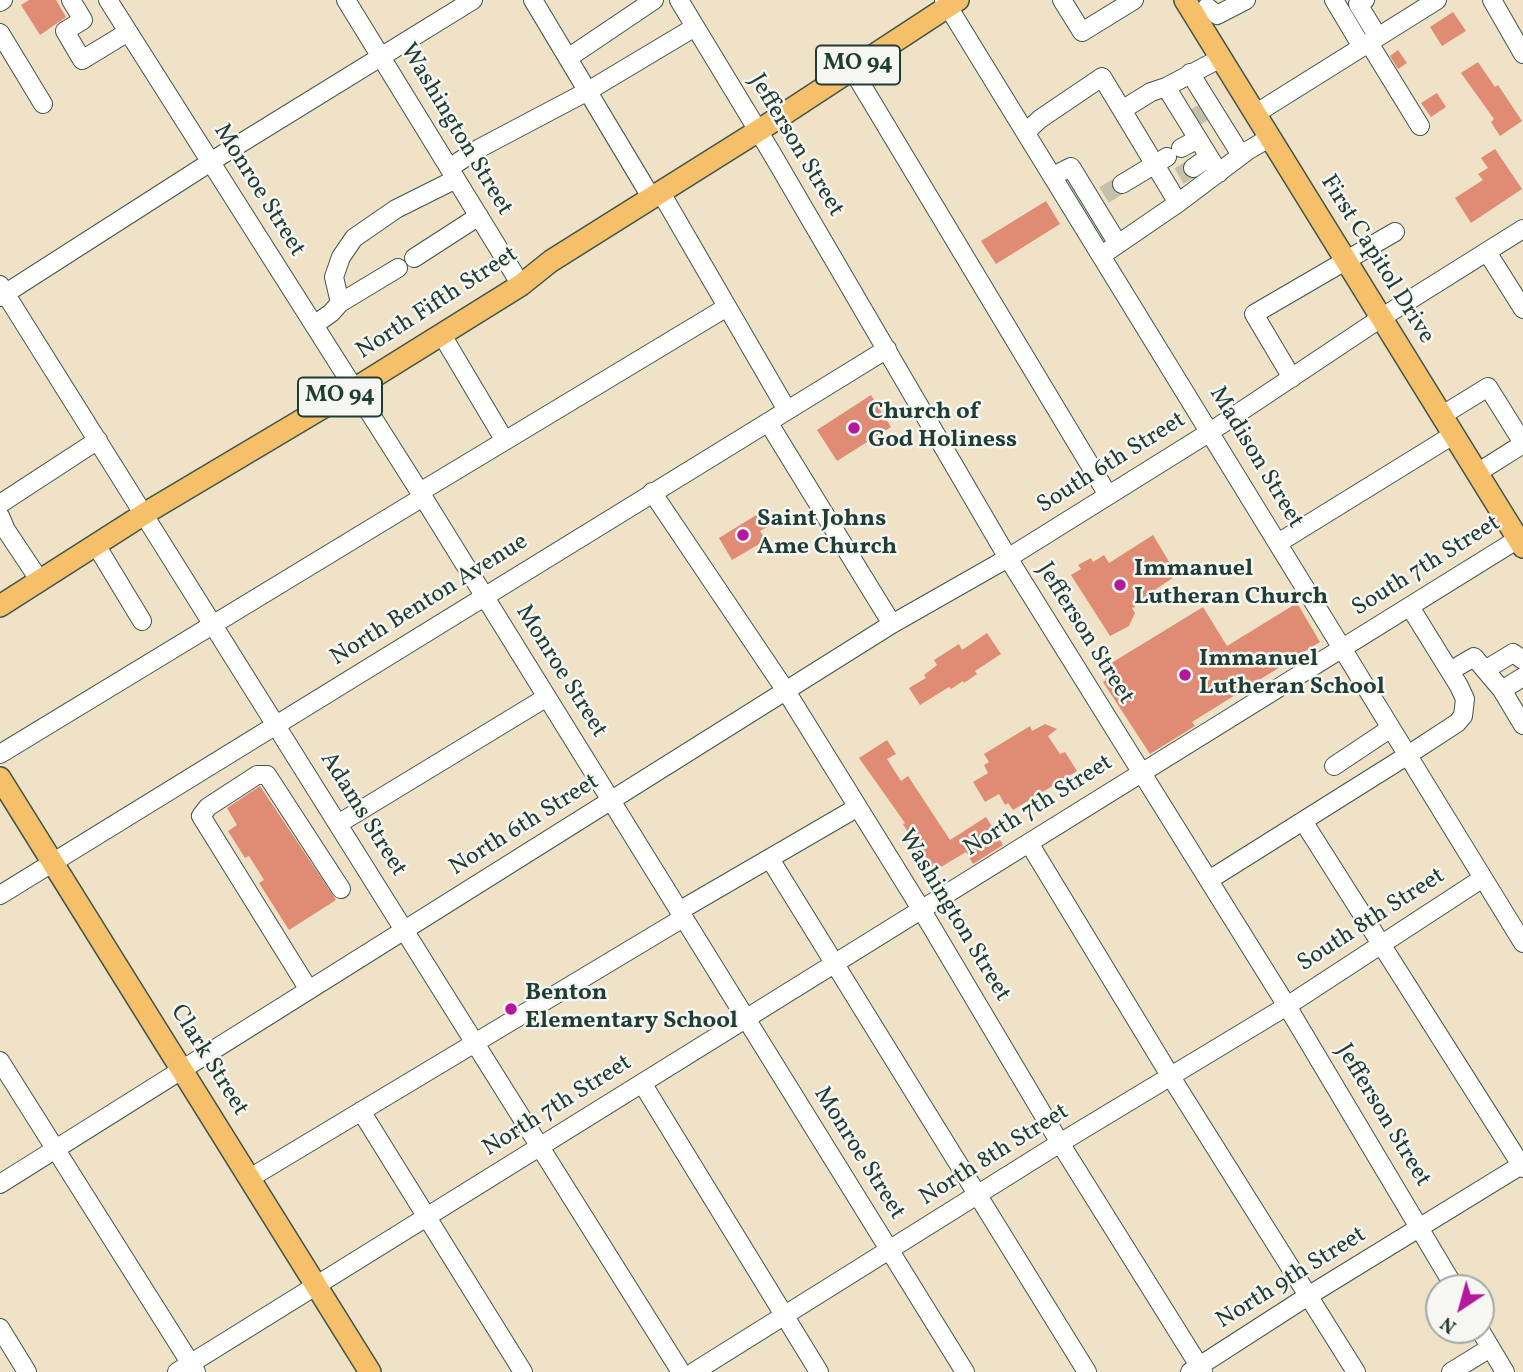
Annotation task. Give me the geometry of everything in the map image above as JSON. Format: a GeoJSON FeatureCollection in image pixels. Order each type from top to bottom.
{"type":"FeatureCollection","features":[{"type":"Feature","properties":{"kind":"main road","name":"MO 94"},"geometry":{"type":"LineString","coordinates":[[758,131],[950,2]]}},
{"type":"Feature","properties":{"kind":"main road","name":"First Capitol Drive"},"geometry":{"type":"LineString","coordinates":[[1201,5],[1221,58],[1441,416],[1521,540]]}},
{"type":"Feature","properties":{"kind":"main road","name":"North Fifth Street"},"geometry":{"type":"LineString","coordinates":[[0,606],[145,514],[442,335],[521,285],[551,261],[758,131]]}},
{"type":"Feature","properties":{"kind":"main road","name":"Clark Street"},"geometry":{"type":"LineString","coordinates":[[0,778],[370,1372]]}},
{"type":"Feature","properties":{"kind":"street"},"geometry":{"type":"LineString","coordinates":[[71,0],[83,20],[65,31],[82,60],[128,32]]}},
{"type":"Feature","properties":{"kind":"street","name":"Monroe Street"},"geometry":{"type":"LineString","coordinates":[[108,0],[421,494],[965,1372]]}},
{"type":"Feature","properties":{"kind":"street","name":"Washington Street"},"geometry":{"type":"LineString","coordinates":[[346,0],[521,285]]}},
{"type":"Feature","properties":{"kind":"street"},"geometry":{"type":"LineString","coordinates":[[2,292],[473,0]]}},
{"type":"Feature","properties":{"kind":"street"},"geometry":{"type":"LineString","coordinates":[[533,0],[588,91],[727,307],[788,410]]}},
{"type":"Feature","properties":{"kind":"street"},"geometry":{"type":"LineString","coordinates":[[568,58],[654,0]]}},
{"type":"Feature","properties":{"kind":"street","name":"Jefferson Street"},"geometry":{"type":"LineString","coordinates":[[679,0],[1008,558],[1287,1006],[1447,1274]]}},
{"type":"Feature","properties":{"kind":"street"},"geometry":{"type":"LineString","coordinates":[[1062,0],[1082,32],[1134,0]]}},
{"type":"Feature","properties":{"kind":"street"},"geometry":{"type":"LineString","coordinates":[[1201,5],[1217,15],[1246,0]]}},
{"type":"Feature","properties":{"kind":"street"},"geometry":{"type":"LineString","coordinates":[[1334,0],[1369,43],[1420,126]]}},
{"type":"Feature","properties":{"kind":"street"},"geometry":{"type":"LineString","coordinates":[[1365,0],[1358,4],[1369,43]]}},
{"type":"Feature","properties":{"kind":"street"},"geometry":{"type":"LineString","coordinates":[[1255,114],[1437,0]]}},
{"type":"Feature","properties":{"kind":"street"},"geometry":{"type":"LineString","coordinates":[[1492,0],[1523,54]]}},
{"type":"Feature","properties":{"kind":"street","name":"Madison Street"},"geometry":{"type":"LineString","coordinates":[[950,2],[1026,132],[1523,943]]}},
{"type":"Feature","properties":{"kind":"street"},"geometry":{"type":"LineString","coordinates":[[340,303],[334,277],[341,257],[354,238],[453,174],[480,148],[588,91],[695,27]]}},
{"type":"Feature","properties":{"kind":"street"},"geometry":{"type":"LineString","coordinates":[[0,33],[43,104]]}},
{"type":"Feature","properties":{"kind":"street"},"geometry":{"type":"LineString","coordinates":[[1122,110],[1151,92],[1221,58]]}},
{"type":"Feature","properties":{"kind":"street"},"geometry":{"type":"LineString","coordinates":[[852,69],[1108,495]]}},
{"type":"Feature","properties":{"kind":"street"},"geometry":{"type":"LineString","coordinates":[[1190,73],[1200,115],[1198,139],[1214,165]]}},
{"type":"Feature","properties":{"kind":"street"},"geometry":{"type":"LineString","coordinates":[[1026,132],[1040,119],[1102,78],[1122,110],[1168,156],[1179,176],[1178,203]]}},
{"type":"Feature","properties":{"kind":"street"},"geometry":{"type":"LineString","coordinates":[[1166,87],[1241,155]]}},
{"type":"Feature","properties":{"kind":"street"},"geometry":{"type":"LineString","coordinates":[[1179,176],[1241,155],[1269,138]]}},
{"type":"Feature","properties":{"kind":"street"},"geometry":{"type":"LineString","coordinates":[[1122,184],[1198,139]]}},
{"type":"Feature","properties":{"kind":"street"},"geometry":{"type":"LineString","coordinates":[[1102,255],[1178,203],[1214,165]]}},
{"type":"Feature","properties":{"kind":"street"},"geometry":{"type":"LineString","coordinates":[[1053,176],[1071,167],[1098,198],[1118,244]]}},
{"type":"Feature","properties":{"kind":"street"},"geometry":{"type":"LineString","coordinates":[[414,258],[479,216]]}},
{"type":"Feature","properties":{"kind":"street","name":"South 6th Street"},"geometry":{"type":"LineString","coordinates":[[1008,558],[1210,432],[1381,318],[1523,229]]}},
{"type":"Feature","properties":{"kind":"street"},"geometry":{"type":"LineString","coordinates":[[1292,378],[1254,314],[1395,232]]}},
{"type":"Feature","properties":{"kind":"street"},"geometry":{"type":"LineString","coordinates":[[1488,252],[1523,309]]}},
{"type":"Feature","properties":{"kind":"street"},"geometry":{"type":"LineString","coordinates":[[314,325],[340,303],[398,268]]}},
{"type":"Feature","properties":{"kind":"street","name":"Adams Street"},"geometry":{"type":"LineString","coordinates":[[2,292],[145,514],[681,1372]]}},
{"type":"Feature","properties":{"kind":"street"},"geometry":{"type":"LineString","coordinates":[[0,754],[505,441],[727,307]]}},
{"type":"Feature","properties":{"kind":"street"},"geometry":{"type":"LineString","coordinates":[[442,335],[505,441]]}},
{"type":"Feature","properties":{"kind":"street","name":"North Benton Avenue"},"geometry":{"type":"LineString","coordinates":[[0,895],[887,349]]}},
{"type":"Feature","properties":{"kind":"street"},"geometry":{"type":"LineString","coordinates":[[1441,416],[1488,387],[1523,443],[1477,473]]}},
{"type":"Feature","properties":{"kind":"street"},"geometry":{"type":"LineString","coordinates":[[768,422],[892,624]]}},
{"type":"Feature","properties":{"kind":"street"},"geometry":{"type":"LineString","coordinates":[[1278,543],[1453,435]]}},
{"type":"Feature","properties":{"kind":"street"},"geometry":{"type":"LineString","coordinates":[[0,504],[98,440]]}},
{"type":"Feature","properties":{"kind":"street","name":"Washington Street"},"geometry":{"type":"LineString","coordinates":[[652,492],[786,691],[922,909],[1198,1370]]}},
{"type":"Feature","properties":{"kind":"street"},"geometry":{"type":"LineString","coordinates":[[0,516],[6,530],[40,581]]}},
{"type":"Feature","properties":{"kind":"street","name":"South 7th Street"},"geometry":{"type":"LineString","coordinates":[[1142,772],[1521,540]]}},
{"type":"Feature","properties":{"kind":"street"},"geometry":{"type":"LineString","coordinates":[[96,545],[142,621]]}},
{"type":"Feature","properties":{"kind":"street","name":"North 6th Street"},"geometry":{"type":"LineString","coordinates":[[0,1184],[892,624],[1008,558]]}},
{"type":"Feature","properties":{"kind":"street"},"geometry":{"type":"LineString","coordinates":[[1209,880],[1408,755],[1457,723],[1463,716],[1465,699],[1410,607]]}},
{"type":"Feature","properties":{"kind":"street"},"geometry":{"type":"LineString","coordinates":[[1485,670],[1513,653],[1523,660]]}},
{"type":"Feature","properties":{"kind":"street"},"geometry":{"type":"LineString","coordinates":[[1450,671],[1474,657],[1502,690],[1523,725]]}},
{"type":"Feature","properties":{"kind":"street"},"geometry":{"type":"LineString","coordinates":[[1502,690],[1523,677]]}},
{"type":"Feature","properties":{"kind":"street"},"geometry":{"type":"LineString","coordinates":[[338,824],[547,697]]}},
{"type":"Feature","properties":{"kind":"street"},"geometry":{"type":"LineString","coordinates":[[1334,766],[1391,728]]}},
{"type":"Feature","properties":{"kind":"street","name":"North 7th Street"},"geometry":{"type":"LineString","coordinates":[[188,1369],[316,1286],[1142,772]]}},
{"type":"Feature","properties":{"kind":"street"},"geometry":{"type":"LineString","coordinates":[[309,990],[201,816],[208,807],[257,775],[267,775],[341,890]]}},
{"type":"Feature","properties":{"kind":"street"},"geometry":{"type":"LineString","coordinates":[[250,1178],[858,807]]}},
{"type":"Feature","properties":{"kind":"street"},"geometry":{"type":"LineString","coordinates":[[1303,821],[1522,1166]]}},
{"type":"Feature","properties":{"kind":"street"},"geometry":{"type":"LineString","coordinates":[[1029,843],[1171,1077],[1356,1372]]}},
{"type":"Feature","properties":{"kind":"street"},"geometry":{"type":"LineString","coordinates":[[769,859],[1087,1372]]}},
{"type":"Feature","properties":{"kind":"street","name":"South 8th Street"},"geometry":{"type":"LineString","coordinates":[[1287,1006],[1483,877]]}},
{"type":"Feature","properties":{"kind":"street","name":"North 8th Street"},"geometry":{"type":"LineString","coordinates":[[694,1372],[890,1252],[1060,1143],[1287,1006]]}},
{"type":"Feature","properties":{"kind":"street"},"geometry":{"type":"LineString","coordinates":[[0,1060],[188,1369]]}},
{"type":"Feature","properties":{"kind":"street"},"geometry":{"type":"LineString","coordinates":[[642,1083],[819,1372]]}},
{"type":"Feature","properties":{"kind":"street"},"geometry":{"type":"LineString","coordinates":[[361,1111],[523,1372]]}},
{"type":"Feature","properties":{"kind":"street","name":"North 9th Street"},"geometry":{"type":"LineString","coordinates":[[1198,1370],[1308,1296],[1522,1166]]}},
{"type":"Feature","properties":{"kind":"street"},"geometry":{"type":"LineString","coordinates":[[0,1328],[27,1372]]}},
{"type":"Feature","properties":{"kind":"street"},"geometry":{"type":"LineString","coordinates":[[1488,1344],[1505,1372]]}},
{"type":"Feature","properties":{"kind":"street"},"geometry":{"type":"LineString","coordinates":[[1451,1372],[1490,1348]]}},
{"type":"Feature","properties":{"kind":"building"},"geometry":{"type":"Polygon","coordinates":[[[29,0],[56,0],[66,17],[40,35],[21,5],[29,0]]]}},
{"type":"Feature","properties":{"kind":"building"},"geometry":{"type":"Polygon","coordinates":[[[1453,12],[1466,31],[1442,46],[1430,27],[1453,12]]]}},
{"type":"Feature","properties":{"kind":"building"},"geometry":{"type":"Polygon","coordinates":[[[1398,50],[1407,63],[1398,69],[1390,56],[1398,50]]]}},
{"type":"Feature","properties":{"kind":"building"},"geometry":{"type":"Polygon","coordinates":[[[1478,62],[1495,87],[1498,85],[1522,121],[1500,136],[1491,122],[1494,119],[1461,73],[1478,62]]]}},
{"type":"Feature","properties":{"kind":"building"},"geometry":{"type":"Polygon","coordinates":[[[1437,93],[1446,107],[1431,117],[1421,103],[1437,93]]]}},
{"type":"Feature","properties":{"kind":"building"},"geometry":{"type":"Polygon","coordinates":[[[1495,149],[1522,189],[1471,223],[1455,198],[1483,180],[1478,174],[1488,168],[1481,158],[1495,149]]]}},
{"type":"Feature","properties":{"kind":"building"},"geometry":{"type":"Polygon","coordinates":[[[1046,201],[1060,224],[996,264],[981,241],[1046,201]]]}},
{"type":"Feature","properties":{"kind":"building","name":"Church of God Holiness"},"geometry":{"type":"Polygon","coordinates":[[[871,395],[891,427],[837,461],[817,430],[871,395]]]}},
{"type":"Feature","properties":{"kind":"building","name":"Saint Johns Ame Church"},"geometry":{"type":"Polygon","coordinates":[[[761,512],[769,526],[760,531],[766,540],[732,560],[719,538],[761,512]]]}},
{"type":"Feature","properties":{"kind":"building","name":"Immanuel Lutheran Church"},"geometry":{"type":"Polygon","coordinates":[[[1153,535],[1177,575],[1134,604],[1135,607],[1132,608],[1135,613],[1129,626],[1110,636],[1071,575],[1081,569],[1078,565],[1091,558],[1093,562],[1104,555],[1109,563],[1153,535]]]}},
{"type":"Feature","properties":{"kind":"building","name":"Immanuel Lutheran School"},"geometry":{"type":"Polygon","coordinates":[[[1297,603],[1320,642],[1192,722],[1195,726],[1150,754],[1103,682],[1106,680],[1100,670],[1203,607],[1227,646],[1297,603]]]}},
{"type":"Feature","properties":{"kind":"building"},"geometry":{"type":"Polygon","coordinates":[[[987,633],[1001,654],[975,671],[977,674],[964,683],[963,681],[951,689],[949,687],[920,705],[909,688],[926,678],[924,675],[937,665],[934,660],[959,644],[962,650],[987,633]]]}},
{"type":"Feature","properties":{"kind":"building"},"geometry":{"type":"Polygon","coordinates":[[[1045,724],[1057,729],[1048,736],[1060,754],[1065,752],[1077,771],[1013,810],[1008,803],[1005,805],[999,794],[985,802],[973,782],[988,773],[984,765],[989,762],[984,754],[1030,726],[1032,731],[1045,724]]]}},
{"type":"Feature","properties":{"kind":"building"},"geometry":{"type":"Polygon","coordinates":[[[887,740],[896,754],[887,759],[901,781],[908,776],[950,840],[986,817],[1003,845],[973,864],[966,852],[931,873],[903,824],[905,823],[859,758],[887,740]]]}},
{"type":"Feature","properties":{"kind":"building"},"geometry":{"type":"Polygon","coordinates":[[[260,786],[336,900],[289,930],[259,883],[264,880],[249,856],[245,858],[228,831],[237,825],[227,808],[260,786]]]}},
{"type":"Feature","properties":{"kind":"tunnel"},"geometry":{"type":"LineString","coordinates":[[1194,118],[1208,110]]}},
{"type":"Feature","properties":{"kind":"tunnel"},"geometry":{"type":"LineString","coordinates":[[1179,176],[1193,168]]}},
{"type":"Feature","properties":{"kind":"tunnel"},"geometry":{"type":"LineString","coordinates":[[1104,195],[1122,184]]}},
{"type":"Feature","properties":{"kind":"place","name":"Church of God Holiness"},"geometry":{"type":"Point","coordinates":[854,428]}},
{"type":"Feature","properties":{"kind":"place","name":"Saint Johns Ame Church"},"geometry":{"type":"Point","coordinates":[743,535]}},
{"type":"Feature","properties":{"kind":"place","name":"Immanuel Lutheran Church"},"geometry":{"type":"Point","coordinates":[1120,585]}},
{"type":"Feature","properties":{"kind":"place","name":"Immanuel Lutheran School"},"geometry":{"type":"Point","coordinates":[1185,675]}},
{"type":"Feature","properties":{"kind":"place","name":"Benton Elementary School"},"geometry":{"type":"Point","coordinates":[511,1009]}}]}
